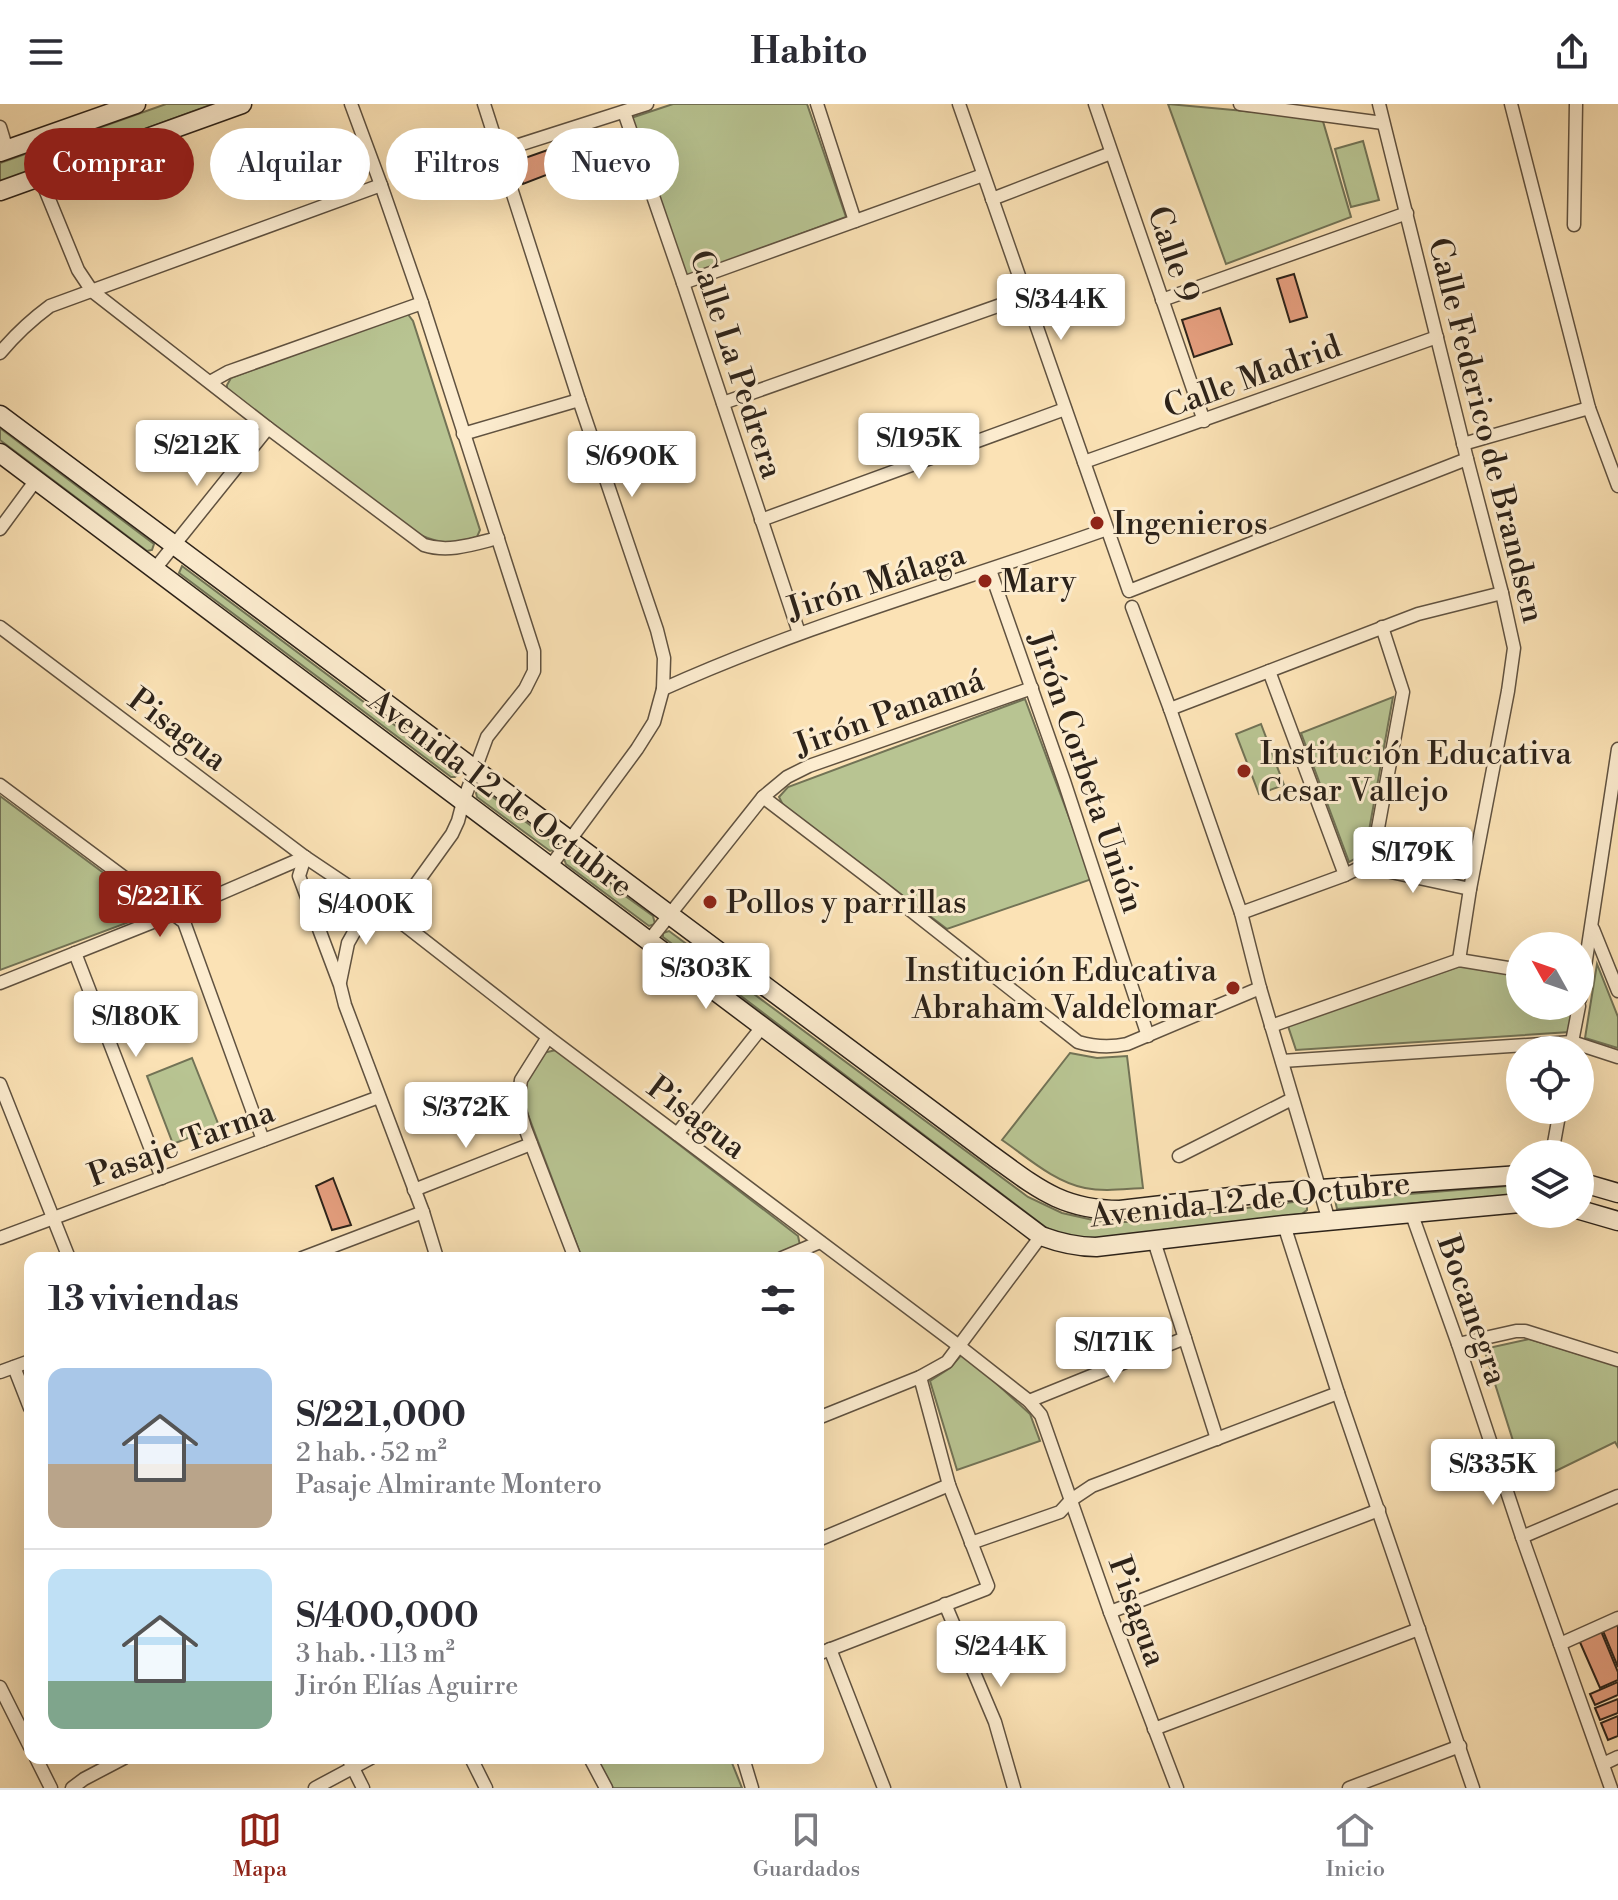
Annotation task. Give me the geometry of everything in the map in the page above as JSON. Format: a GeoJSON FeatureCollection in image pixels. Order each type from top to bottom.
{"type":"FeatureCollection","features":[{"type":"Feature","properties":{"kind":"main road"},"geometry":{"type":"LineString","coordinates":[[4,151],[136,104]]}},
{"type":"Feature","properties":{"kind":"main road"},"geometry":{"type":"LineString","coordinates":[[176,128],[242,104]]}},
{"type":"Feature","properties":{"kind":"main road"},"geometry":{"type":"LineString","coordinates":[[0,191],[24,183]]}},
{"type":"Feature","properties":{"kind":"main road","name":"Avenida 12 de Octubre"},"geometry":{"type":"LineString","coordinates":[[0,415],[1037,1188],[1066,1202],[1101,1210],[1120,1210],[1265,1193],[1506,1176]]}},
{"type":"Feature","properties":{"kind":"main road","name":"Avenida 12 de Octubre"},"geometry":{"type":"LineString","coordinates":[[0,453],[1041,1236],[1077,1247],[1096,1247],[1506,1204]]}},
{"type":"Feature","properties":{"kind":"main road"},"geometry":{"type":"LineString","coordinates":[[1594,1186],[1618,1193]]}},
{"type":"Feature","properties":{"kind":"main road"},"geometry":{"type":"LineString","coordinates":[[1594,1214],[1618,1221]]}},
{"type":"Feature","properties":{"kind":"street"},"geometry":{"type":"LineString","coordinates":[[351,104],[422,303],[534,651],[534,671],[525,689],[487,737],[452,834],[393,916]]}},
{"type":"Feature","properties":{"kind":"street"},"geometry":{"type":"LineString","coordinates":[[484,104],[492,128]]}},
{"type":"Feature","properties":{"kind":"street"},"geometry":{"type":"LineString","coordinates":[[528,142],[647,104]]}},
{"type":"Feature","properties":{"kind":"street"},"geometry":{"type":"LineString","coordinates":[[817,104],[855,221]]}},
{"type":"Feature","properties":{"kind":"street"},"geometry":{"type":"LineString","coordinates":[[959,104],[1129,591],[1467,459]]}},
{"type":"Feature","properties":{"kind":"street","name":"Calle 9"},"geometry":{"type":"LineString","coordinates":[[1095,104],[1204,421]]}},
{"type":"Feature","properties":{"kind":"street"},"geometry":{"type":"LineString","coordinates":[[1240,104],[1383,123]]}},
{"type":"Feature","properties":{"kind":"street","name":"Calle Federico de Brandsen"},"geometry":{"type":"LineString","coordinates":[[1379,104],[1514,648],[1459,960]]}},
{"type":"Feature","properties":{"kind":"street"},"geometry":{"type":"LineString","coordinates":[[1511,104],[1589,408],[1618,486]]}},
{"type":"Feature","properties":{"kind":"street"},"geometry":{"type":"LineString","coordinates":[[1574,225],[1576,104]]}},
{"type":"Feature","properties":{"kind":"street","name":"Calle La Pedrera"},"geometry":{"type":"LineString","coordinates":[[624,112],[799,633]]}},
{"type":"Feature","properties":{"kind":"street"},"geometry":{"type":"LineString","coordinates":[[0,127],[4,151]]}},
{"type":"Feature","properties":{"kind":"street"},"geometry":{"type":"LineString","coordinates":[[992,199],[1111,153]]}},
{"type":"Feature","properties":{"kind":"street"},"geometry":{"type":"LineString","coordinates":[[683,283],[983,175]]}},
{"type":"Feature","properties":{"kind":"street"},"geometry":{"type":"LineString","coordinates":[[0,353],[29,322],[50,306],[381,185]]}},
{"type":"Feature","properties":{"kind":"street"},"geometry":{"type":"LineString","coordinates":[[49,200],[78,270],[92,291],[268,428],[424,545],[436,549],[463,547],[498,538]]}},
{"type":"Feature","properties":{"kind":"street"},"geometry":{"type":"LineString","coordinates":[[516,200],[664,658],[663,689],[654,722],[550,867]]}},
{"type":"Feature","properties":{"kind":"street"},"geometry":{"type":"LineString","coordinates":[[1162,300],[1407,213]]}},
{"type":"Feature","properties":{"kind":"street"},"geometry":{"type":"LineString","coordinates":[[723,403],[1026,296]]}},
{"type":"Feature","properties":{"kind":"street"},"geometry":{"type":"LineString","coordinates":[[210,382],[228,372],[422,303]]}},
{"type":"Feature","properties":{"kind":"street","name":"Calle Madrid"},"geometry":{"type":"LineString","coordinates":[[1084,462],[1437,337]]}},
{"type":"Feature","properties":{"kind":"street"},"geometry":{"type":"LineString","coordinates":[[463,434],[579,400]]}},
{"type":"Feature","properties":{"kind":"street"},"geometry":{"type":"LineString","coordinates":[[1463,444],[1589,408]]}},
{"type":"Feature","properties":{"kind":"street"},"geometry":{"type":"LineString","coordinates":[[761,520],[1065,409]]}},
{"type":"Feature","properties":{"kind":"street"},"geometry":{"type":"LineString","coordinates":[[154,570],[268,428]]}},
{"type":"Feature","properties":{"kind":"street"},"geometry":{"type":"LineString","coordinates":[[0,529],[36,480]]}},
{"type":"Feature","properties":{"kind":"street","name":"Jirón Málaga"},"geometry":{"type":"LineString","coordinates":[[663,689],[722,662],[799,633],[1107,529]]}},
{"type":"Feature","properties":{"kind":"street","name":"Jirón Corbeta Unión"},"geometry":{"type":"LineString","coordinates":[[990,570],[1148,1036]]}},
{"type":"Feature","properties":{"kind":"street"},"geometry":{"type":"LineString","coordinates":[[1170,709],[1418,614],[1502,593]]}},
{"type":"Feature","properties":{"kind":"street"},"geometry":{"type":"LineString","coordinates":[[1132,607],[1241,913],[1329,1221]]}},
{"type":"Feature","properties":{"kind":"street","name":"Pisagua"},"geometry":{"type":"LineString","coordinates":[[0,627],[305,857],[393,916],[1029,1401],[1041,1415],[1110,1612],[1177,1788]]}},
{"type":"Feature","properties":{"kind":"street"},"geometry":{"type":"LineString","coordinates":[[1241,913],[1345,875],[1363,866],[1374,850],[1403,692],[1382,627]]}},
{"type":"Feature","properties":{"kind":"street"},"geometry":{"type":"LineString","coordinates":[[1269,671],[1345,875]]}},
{"type":"Feature","properties":{"kind":"street","name":"Jirón Panamá"},"geometry":{"type":"LineString","coordinates":[[648,942],[763,797],[787,777],[809,766],[1032,688]]}},
{"type":"Feature","properties":{"kind":"street"},"geometry":{"type":"LineString","coordinates":[[1591,932],[1618,749]]}},
{"type":"Feature","properties":{"kind":"street"},"geometry":{"type":"LineString","coordinates":[[0,785],[184,922],[263,1140]]}},
{"type":"Feature","properties":{"kind":"street"},"geometry":{"type":"LineString","coordinates":[[763,797],[1078,1042],[1095,1047],[1112,1047],[1148,1036],[1260,988]]}},
{"type":"Feature","properties":{"kind":"street"},"geometry":{"type":"LineString","coordinates":[[0,983],[305,857]]}},
{"type":"Feature","properties":{"kind":"street"},"geometry":{"type":"LineString","coordinates":[[305,857],[299,876],[435,1252]]}},
{"type":"Feature","properties":{"kind":"street"},"geometry":{"type":"LineString","coordinates":[[1363,866],[1470,889]]}},
{"type":"Feature","properties":{"kind":"street"},"geometry":{"type":"LineString","coordinates":[[340,985],[348,943],[371,902]]}},
{"type":"Feature","properties":{"kind":"street"},"geometry":{"type":"LineString","coordinates":[[1592,926],[1618,991]]}},
{"type":"Feature","properties":{"kind":"street"},"geometry":{"type":"LineString","coordinates":[[75,953],[162,1178]]}},
{"type":"Feature","properties":{"kind":"street"},"geometry":{"type":"LineString","coordinates":[[1271,1026],[1459,960],[1506,968]]}},
{"type":"Feature","properties":{"kind":"street"},"geometry":{"type":"LineString","coordinates":[[677,1134],[762,1027]]}},
{"type":"Feature","properties":{"kind":"street"},"geometry":{"type":"LineString","coordinates":[[548,1037],[521,1080],[518,1103],[573,1252]]}},
{"type":"Feature","properties":{"kind":"street"},"geometry":{"type":"LineString","coordinates":[[1282,1061],[1506,1049]]}},
{"type":"Feature","properties":{"kind":"street"},"geometry":{"type":"LineString","coordinates":[[1594,1051],[1618,1057]]}},
{"type":"Feature","properties":{"kind":"street"},"geometry":{"type":"LineString","coordinates":[[1,1092],[67,1252]]}},
{"type":"Feature","properties":{"kind":"street","name":"Pasaje Tarma"},"geometry":{"type":"LineString","coordinates":[[0,1238],[379,1097]]}},
{"type":"Feature","properties":{"kind":"street"},"geometry":{"type":"LineString","coordinates":[[1179,1156],[1292,1099]]}},
{"type":"Feature","properties":{"kind":"street"},"geometry":{"type":"LineString","coordinates":[[414,1190],[531,1144]]}},
{"type":"Feature","properties":{"kind":"street"},"geometry":{"type":"LineString","coordinates":[[318,1252],[423,1212]]}},
{"type":"Feature","properties":{"kind":"street","name":"Bocanegra"},"geometry":{"type":"LineString","coordinates":[[1411,1212],[1611,1788]]}},
{"type":"Feature","properties":{"kind":"street"},"geometry":{"type":"LineString","coordinates":[[1284,1225],[1473,1788]]}},
{"type":"Feature","properties":{"kind":"street"},"geometry":{"type":"LineString","coordinates":[[824,1416],[920,1377],[947,1362],[1041,1236]]}},
{"type":"Feature","properties":{"kind":"street"},"geometry":{"type":"LineString","coordinates":[[1154,1241],[1217,1439]]}},
{"type":"Feature","properties":{"kind":"street"},"geometry":{"type":"LineString","coordinates":[[796,1252],[820,1242]]}},
{"type":"Feature","properties":{"kind":"street"},"geometry":{"type":"LineString","coordinates":[[1458,1344],[1525,1331],[1618,1360]]}},
{"type":"Feature","properties":{"kind":"street"},"geometry":{"type":"LineString","coordinates":[[1029,1401],[1185,1338]]}},
{"type":"Feature","properties":{"kind":"street"},"geometry":{"type":"LineString","coordinates":[[0,1372],[24,1363]]}},
{"type":"Feature","properties":{"kind":"street"},"geometry":{"type":"LineString","coordinates":[[14,1367],[24,1393]]}},
{"type":"Feature","properties":{"kind":"street"},"geometry":{"type":"LineString","coordinates":[[884,1788],[824,1651],[987,1587],[949,1485],[920,1377]]}},
{"type":"Feature","properties":{"kind":"street"},"geometry":{"type":"LineString","coordinates":[[971,1543],[1060,1512],[1092,1486],[1338,1393]]}},
{"type":"Feature","properties":{"kind":"street"},"geometry":{"type":"LineString","coordinates":[[824,1537],[949,1485]]}},
{"type":"Feature","properties":{"kind":"street"},"geometry":{"type":"LineString","coordinates":[[1522,1537],[1618,1496]]}},
{"type":"Feature","properties":{"kind":"street"},"geometry":{"type":"LineString","coordinates":[[1110,1612],[1379,1510]]}},
{"type":"Feature","properties":{"kind":"street"},"geometry":{"type":"LineString","coordinates":[[945,1604],[995,1722],[1014,1788]]}},
{"type":"Feature","properties":{"kind":"street"},"geometry":{"type":"LineString","coordinates":[[1560,1644],[1618,1618]]}},
{"type":"Feature","properties":{"kind":"street"},"geometry":{"type":"LineString","coordinates":[[1154,1729],[1419,1629]]}},
{"type":"Feature","properties":{"kind":"street"},"geometry":{"type":"LineString","coordinates":[[0,1687],[24,1735]]}},
{"type":"Feature","properties":{"kind":"street"},"geometry":{"type":"LineString","coordinates":[[1349,1788],[1460,1746]]}},
{"type":"Feature","properties":{"kind":"street"},"geometry":{"type":"LineString","coordinates":[[1603,1764],[1618,1757]]}},
{"type":"Feature","properties":{"kind":"street"},"geometry":{"type":"LineString","coordinates":[[39,1764],[51,1788]]}},
{"type":"Feature","properties":{"kind":"street"},"geometry":{"type":"LineString","coordinates":[[72,1788],[113,1764]]}},
{"type":"Feature","properties":{"kind":"street"},"geometry":{"type":"LineString","coordinates":[[315,1788],[349,1764]]}},
{"type":"Feature","properties":{"kind":"street"},"geometry":{"type":"LineString","coordinates":[[351,1764],[363,1788]]}},
{"type":"Feature","properties":{"kind":"street"},"geometry":{"type":"LineString","coordinates":[[474,1764],[486,1788]]}},
{"type":"Feature","properties":{"kind":"street"},"geometry":{"type":"LineString","coordinates":[[593,1764],[606,1788]]}},
{"type":"Feature","properties":{"kind":"street"},"geometry":{"type":"LineString","coordinates":[[745,1764],[752,1788]]}},
{"type":"Feature","properties":{"kind":"green space"},"geometry":{"type":"Polygon","coordinates":[[[166,104],[213,104],[147,128],[98,128],[166,104]]]}},
{"type":"Feature","properties":{"kind":"green space"},"geometry":{"type":"Polygon","coordinates":[[[673,104],[807,104],[846,217],[685,277],[659,200],[679,200],[679,128],[634,128],[631,118],[673,104]]]}},
{"type":"Feature","properties":{"kind":"green space"},"geometry":{"type":"Polygon","coordinates":[[[1168,104],[1322,118],[1351,217],[1226,264],[1168,104]]]}},
{"type":"Feature","properties":{"kind":"green space"},"geometry":{"type":"Polygon","coordinates":[[[1363,141],[1379,200],[1351,207],[1335,149],[1363,141]]]}},
{"type":"Feature","properties":{"kind":"green space"},"geometry":{"type":"Polygon","coordinates":[[[24,154],[24,173],[0,182],[0,163],[24,154]]]}},
{"type":"Feature","properties":{"kind":"green space"},"geometry":{"type":"Polygon","coordinates":[[[407,313],[413,321],[480,530],[477,537],[448,542],[420,535],[227,390],[231,378],[407,313]]]}},
{"type":"Feature","properties":{"kind":"green space"},"geometry":{"type":"Polygon","coordinates":[[[0,428],[154,544],[152,550],[147,551],[0,440],[0,428]]]}},
{"type":"Feature","properties":{"kind":"green space"},"geometry":{"type":"Polygon","coordinates":[[[182,566],[456,771],[457,775],[451,777],[179,573],[182,566]]]}},
{"type":"Feature","properties":{"kind":"green space"},"geometry":{"type":"Polygon","coordinates":[[[1393,697],[1365,853],[1349,862],[1301,733],[1393,697]]]}},
{"type":"Feature","properties":{"kind":"green space"},"geometry":{"type":"Polygon","coordinates":[[[1025,699],[1092,879],[947,929],[783,805],[779,797],[788,787],[1025,699]]]}},
{"type":"Feature","properties":{"kind":"green space"},"geometry":{"type":"Polygon","coordinates":[[[1261,724],[1284,785],[1259,794],[1236,734],[1261,724]]]}},
{"type":"Feature","properties":{"kind":"green space"},"geometry":{"type":"Polygon","coordinates":[[[478,789],[554,843],[554,850],[550,851],[477,797],[478,789]]]}},
{"type":"Feature","properties":{"kind":"green space"},"geometry":{"type":"Polygon","coordinates":[[[0,796],[156,912],[0,970],[0,796]]]}},
{"type":"Feature","properties":{"kind":"green space"},"geometry":{"type":"Polygon","coordinates":[[[570,856],[653,916],[655,924],[649,926],[566,864],[564,859],[570,856]]]}},
{"type":"Feature","properties":{"kind":"green space"},"geometry":{"type":"Polygon","coordinates":[[[669,931],[1028,1197],[1062,1213],[1102,1222],[1136,1222],[1301,1201],[1307,1204],[1307,1210],[1302,1214],[1085,1240],[1056,1233],[663,937],[663,933],[669,931]]]}},
{"type":"Feature","properties":{"kind":"green space"},"geometry":{"type":"Polygon","coordinates":[[[1597,964],[1618,1017],[1618,1048],[1594,1041],[1594,1036],[1585,1036],[1588,1020],[1594,1020],[1597,964]]]}},
{"type":"Feature","properties":{"kind":"green space"},"geometry":{"type":"Polygon","coordinates":[[[1463,965],[1506,973],[1506,1020],[1571,1020],[1570,1032],[1296,1050],[1288,1026],[1463,965]]]}},
{"type":"Feature","properties":{"kind":"green space"},"geometry":{"type":"Polygon","coordinates":[[[556,1050],[798,1236],[800,1245],[783,1252],[580,1252],[524,1104],[526,1082],[543,1053],[556,1050]]]}},
{"type":"Feature","properties":{"kind":"green space"},"geometry":{"type":"Polygon","coordinates":[[[1070,1053],[1097,1058],[1127,1056],[1143,1188],[1099,1190],[1074,1185],[1041,1168],[1002,1140],[1070,1053]]]}},
{"type":"Feature","properties":{"kind":"green space"},"geometry":{"type":"Polygon","coordinates":[[[192,1058],[219,1126],[173,1144],[147,1076],[192,1058]]]}},
{"type":"Feature","properties":{"kind":"green space"},"geometry":{"type":"Polygon","coordinates":[[[1506,1186],[1506,1196],[1337,1209],[1335,1200],[1506,1186]]]}},
{"type":"Feature","properties":{"kind":"green space"},"geometry":{"type":"Polygon","coordinates":[[[1529,1339],[1618,1366],[1618,1447],[1615,1442],[1527,1485],[1484,1349],[1529,1339]]]}},
{"type":"Feature","properties":{"kind":"green space"},"geometry":{"type":"Polygon","coordinates":[[[963,1353],[1030,1414],[1040,1441],[957,1470],[930,1381],[950,1368],[963,1353]]]}},
{"type":"Feature","properties":{"kind":"green space"},"geometry":{"type":"Polygon","coordinates":[[[599,1764],[732,1764],[742,1788],[613,1788],[599,1764]]]}},
{"type":"Feature","properties":{"kind":"building"},"geometry":{"type":"Polygon","coordinates":[[[544,151],[544,176],[528,182],[528,157],[544,151]]]}},
{"type":"Feature","properties":{"kind":"building"},"geometry":{"type":"Polygon","coordinates":[[[1294,274],[1307,317],[1290,322],[1277,279],[1294,274]]]}},
{"type":"Feature","properties":{"kind":"building"},"geometry":{"type":"Polygon","coordinates":[[[1220,308],[1232,344],[1194,357],[1182,320],[1220,308]]]}},
{"type":"Feature","properties":{"kind":"building"},"geometry":{"type":"Polygon","coordinates":[[[333,1178],[351,1225],[332,1230],[316,1186],[333,1178]]]}},
{"type":"Feature","properties":{"kind":"building"},"geometry":{"type":"Polygon","coordinates":[[[1618,1624],[1618,1667],[1603,1631],[1618,1624]]]}},
{"type":"Feature","properties":{"kind":"building"},"geometry":{"type":"Polygon","coordinates":[[[1601,1631],[1618,1672],[1618,1680],[1600,1688],[1579,1640],[1601,1631]]]}},
{"type":"Feature","properties":{"kind":"building"},"geometry":{"type":"Polygon","coordinates":[[[1618,1682],[1618,1695],[1595,1705],[1590,1694],[1618,1682]]]}},
{"type":"Feature","properties":{"kind":"building"},"geometry":{"type":"Polygon","coordinates":[[[1618,1699],[1618,1713],[1600,1720],[1595,1708],[1618,1699]]]}},
{"type":"Feature","properties":{"kind":"building"},"geometry":{"type":"Polygon","coordinates":[[[1618,1716],[1618,1736],[1608,1740],[1601,1723],[1618,1716]]]}},
{"type":"Feature","properties":{"kind":"place","name":"Ingenieros"},"geometry":{"type":"Point","coordinates":[1097,523]}},
{"type":"Feature","properties":{"kind":"place","name":"Mary"},"geometry":{"type":"Point","coordinates":[985,581]}},
{"type":"Feature","properties":{"kind":"place","name":"Institución Educativa Cesar Vallejo"},"geometry":{"type":"Point","coordinates":[1244,771]}},
{"type":"Feature","properties":{"kind":"place","name":"Pollos y parrillas"},"geometry":{"type":"Point","coordinates":[710,902]}},
{"type":"Feature","properties":{"kind":"place","name":"Institución Educativa Abraham Valdelomar"},"geometry":{"type":"Point","coordinates":[1233,988]}}]}
